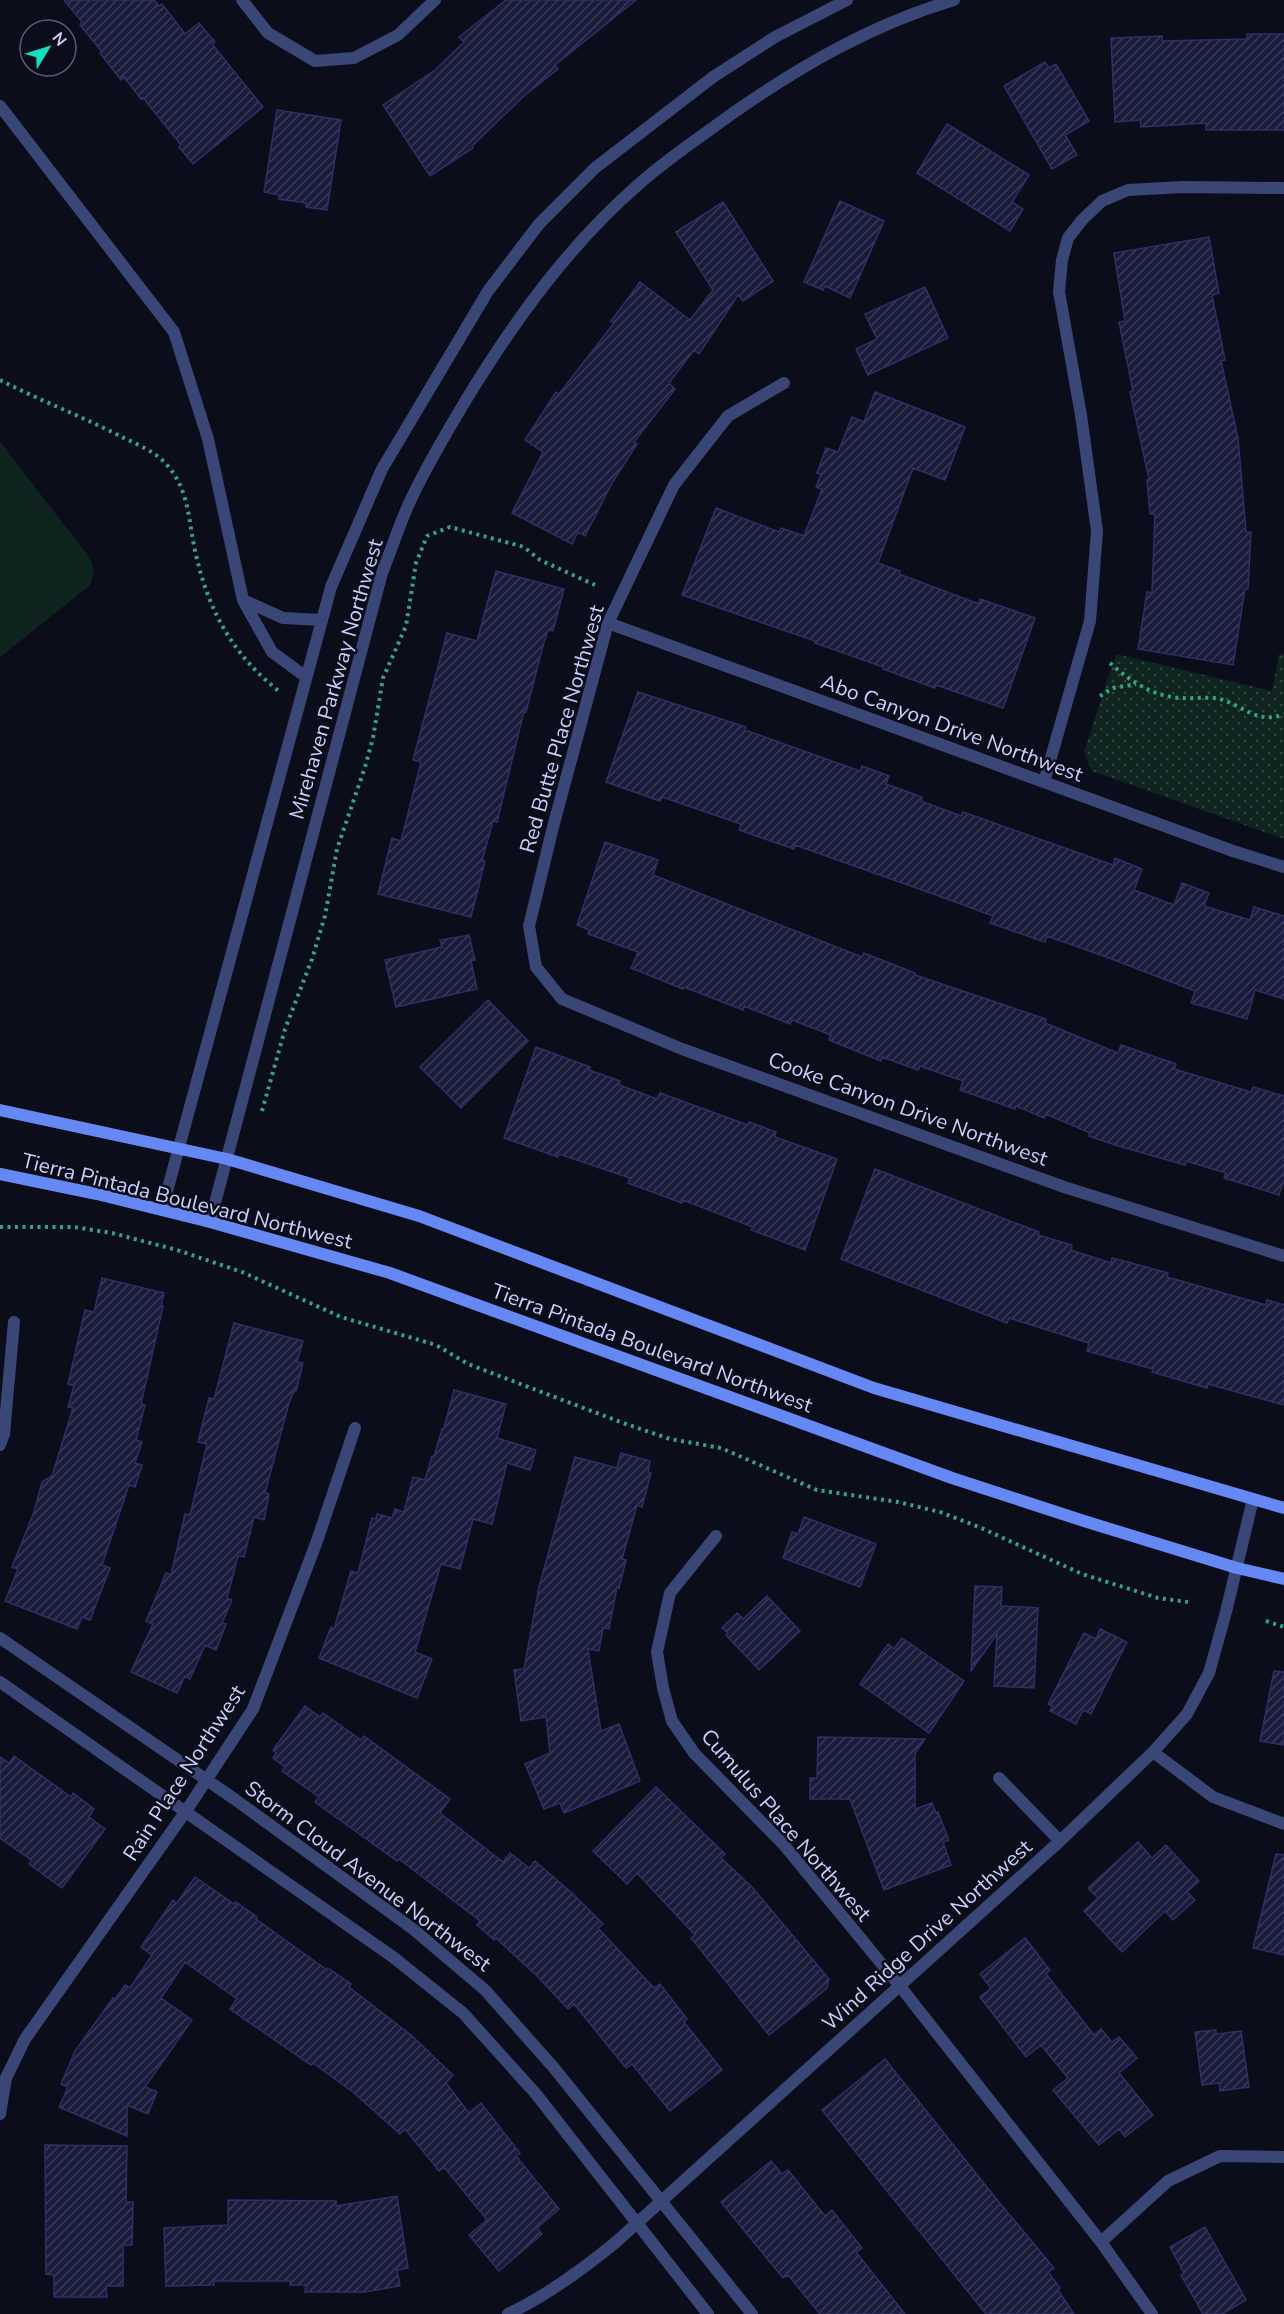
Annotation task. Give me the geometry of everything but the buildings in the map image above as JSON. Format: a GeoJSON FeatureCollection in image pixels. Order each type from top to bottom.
{"type":"FeatureCollection","features":[{"type":"Feature","properties":{"kind":"main road","name":"Tierra Pintada Boulevard Northwest"},"geometry":{"type":"LineString","coordinates":[[0,1110],[227,1159],[419,1216],[874,1388],[1284,1508]]}},
{"type":"Feature","properties":{"kind":"main road","name":"Tierra Pintada Boulevard Northwest"},"geometry":{"type":"LineString","coordinates":[[0,1174],[97,1194],[210,1222],[390,1273],[952,1478],[1237,1568],[1284,1579]]}},
{"type":"Feature","properties":{"kind":"street"},"geometry":{"type":"LineString","coordinates":[[242,0],[268,33],[315,61],[354,58],[398,35],[435,0]]}},
{"type":"Feature","properties":{"kind":"street","name":"Mirehaven Parkway Northwest"},"geometry":{"type":"LineString","coordinates":[[162,1210],[322,620],[332,587],[382,469],[488,291],[540,224],[595,168],[713,77],[775,37],[847,0]]}},
{"type":"Feature","properties":{"kind":"street","name":"Mirehaven Parkway Northwest"},"geometry":{"type":"LineString","coordinates":[[210,1222],[382,573],[411,499],[442,439],[505,336],[556,268],[640,183],[707,132],[813,60],[868,32],[954,0]]}},
{"type":"Feature","properties":{"kind":"street"},"geometry":{"type":"LineString","coordinates":[[0,106],[174,332],[208,440],[243,600],[272,652],[306,677]]}},
{"type":"Feature","properties":{"kind":"street"},"geometry":{"type":"LineString","coordinates":[[1044,782],[1089,621],[1097,531],[1081,416],[1059,292],[1062,260],[1068,238],[1082,220],[1102,201],[1128,190],[1183,187],[1284,188]]}},
{"type":"Feature","properties":{"kind":"street","name":"Red Butte Place Northwest"},"geometry":{"type":"LineString","coordinates":[[536,967],[529,926],[608,623],[674,485],[728,416],[783,382]]}},
{"type":"Feature","properties":{"kind":"street"},"geometry":{"type":"LineString","coordinates":[[243,600],[283,618],[322,620]]}},
{"type":"Feature","properties":{"kind":"street","name":"Abo Canyon Drive Northwest"},"geometry":{"type":"LineString","coordinates":[[608,623],[1233,851],[1284,867]]}},
{"type":"Feature","properties":{"kind":"street","name":"Cooke Canyon Drive Northwest"},"geometry":{"type":"LineString","coordinates":[[536,967],[562,999],[682,1049],[1064,1187],[1284,1256]]}},
{"type":"Feature","properties":{"kind":"street"},"geometry":{"type":"LineString","coordinates":[[0,1445],[4,1434],[14,1322]]}},
{"type":"Feature","properties":{"kind":"street","name":"Rain Place Northwest"},"geometry":{"type":"LineString","coordinates":[[0,2114],[3,2076],[25,2039],[208,1780],[253,1709],[317,1541],[355,1428]]}},
{"type":"Feature","properties":{"kind":"street","name":"Wind Ridge Drive Northwest"},"geometry":{"type":"LineString","coordinates":[[508,2314],[535,2301],[575,2276],[637,2223],[1060,1841],[1153,1752],[1187,1714],[1209,1673],[1253,1499]]}},
{"type":"Feature","properties":{"kind":"street","name":"Cumulus Place Northwest"},"geometry":{"type":"LineString","coordinates":[[716,1536],[670,1593],[657,1652],[672,1721],[693,1753],[784,1845],[899,1985],[1101,2242],[1152,2314]]}},
{"type":"Feature","properties":{"kind":"street","name":"Storm Cloud Avenue Northwest"},"geometry":{"type":"LineString","coordinates":[[0,1638],[208,1780],[412,1929],[484,1989],[554,2068],[752,2314]]}},
{"type":"Feature","properties":{"kind":"street"},"geometry":{"type":"LineString","coordinates":[[0,1682],[393,1957],[463,2013],[536,2094],[708,2314]]}},
{"type":"Feature","properties":{"kind":"street"},"geometry":{"type":"LineString","coordinates":[[1153,1752],[1213,1797],[1284,1824]]}},
{"type":"Feature","properties":{"kind":"street"},"geometry":{"type":"LineString","coordinates":[[999,1778],[1060,1841]]}},
{"type":"Feature","properties":{"kind":"street"},"geometry":{"type":"LineString","coordinates":[[1101,2242],[1168,2181],[1220,2156],[1284,2157]]}},
{"type":"Feature","properties":{"kind":"path"},"geometry":{"type":"LineString","coordinates":[[0,380],[146,449],[166,463],[181,484],[189,507],[197,559],[213,609],[232,644],[256,674],[280,692]]}},
{"type":"Feature","properties":{"kind":"path"},"geometry":{"type":"LineString","coordinates":[[261,1116],[285,1029],[312,959],[325,916],[336,849],[373,738],[383,678],[406,626],[416,563],[426,536],[450,527],[524,547],[540,560],[595,585]]}},
{"type":"Feature","properties":{"kind":"path"},"geometry":{"type":"LineString","coordinates":[[1110,663],[1150,692],[1171,698],[1210,697],[1261,717],[1274,719],[1284,714]]}},
{"type":"Feature","properties":{"kind":"path"},"geometry":{"type":"LineString","coordinates":[[1100,696],[1113,688],[1137,684]]}},
{"type":"Feature","properties":{"kind":"path"},"geometry":{"type":"LineString","coordinates":[[0,1227],[74,1227],[112,1233],[177,1250],[242,1272],[341,1317],[436,1345],[468,1365],[632,1426],[670,1439],[721,1448],[817,1490],[898,1502],[940,1512],[979,1527],[1082,1574],[1158,1598],[1188,1602]]}},
{"type":"Feature","properties":{"kind":"path"},"geometry":{"type":"LineString","coordinates":[[1266,1622],[1284,1627]]}},
{"type":"Feature","properties":{"kind":"green space"},"geometry":{"type":"Polygon","coordinates":[[[0,442],[90,558],[94,571],[90,585],[0,657],[0,442]]]}},
{"type":"Feature","properties":{"kind":"green space"},"geometry":{"type":"Polygon","coordinates":[[[1116,654],[1272,691],[1279,654],[1284,654],[1284,839],[1092,771],[1084,752],[1116,654]]]}}]}
